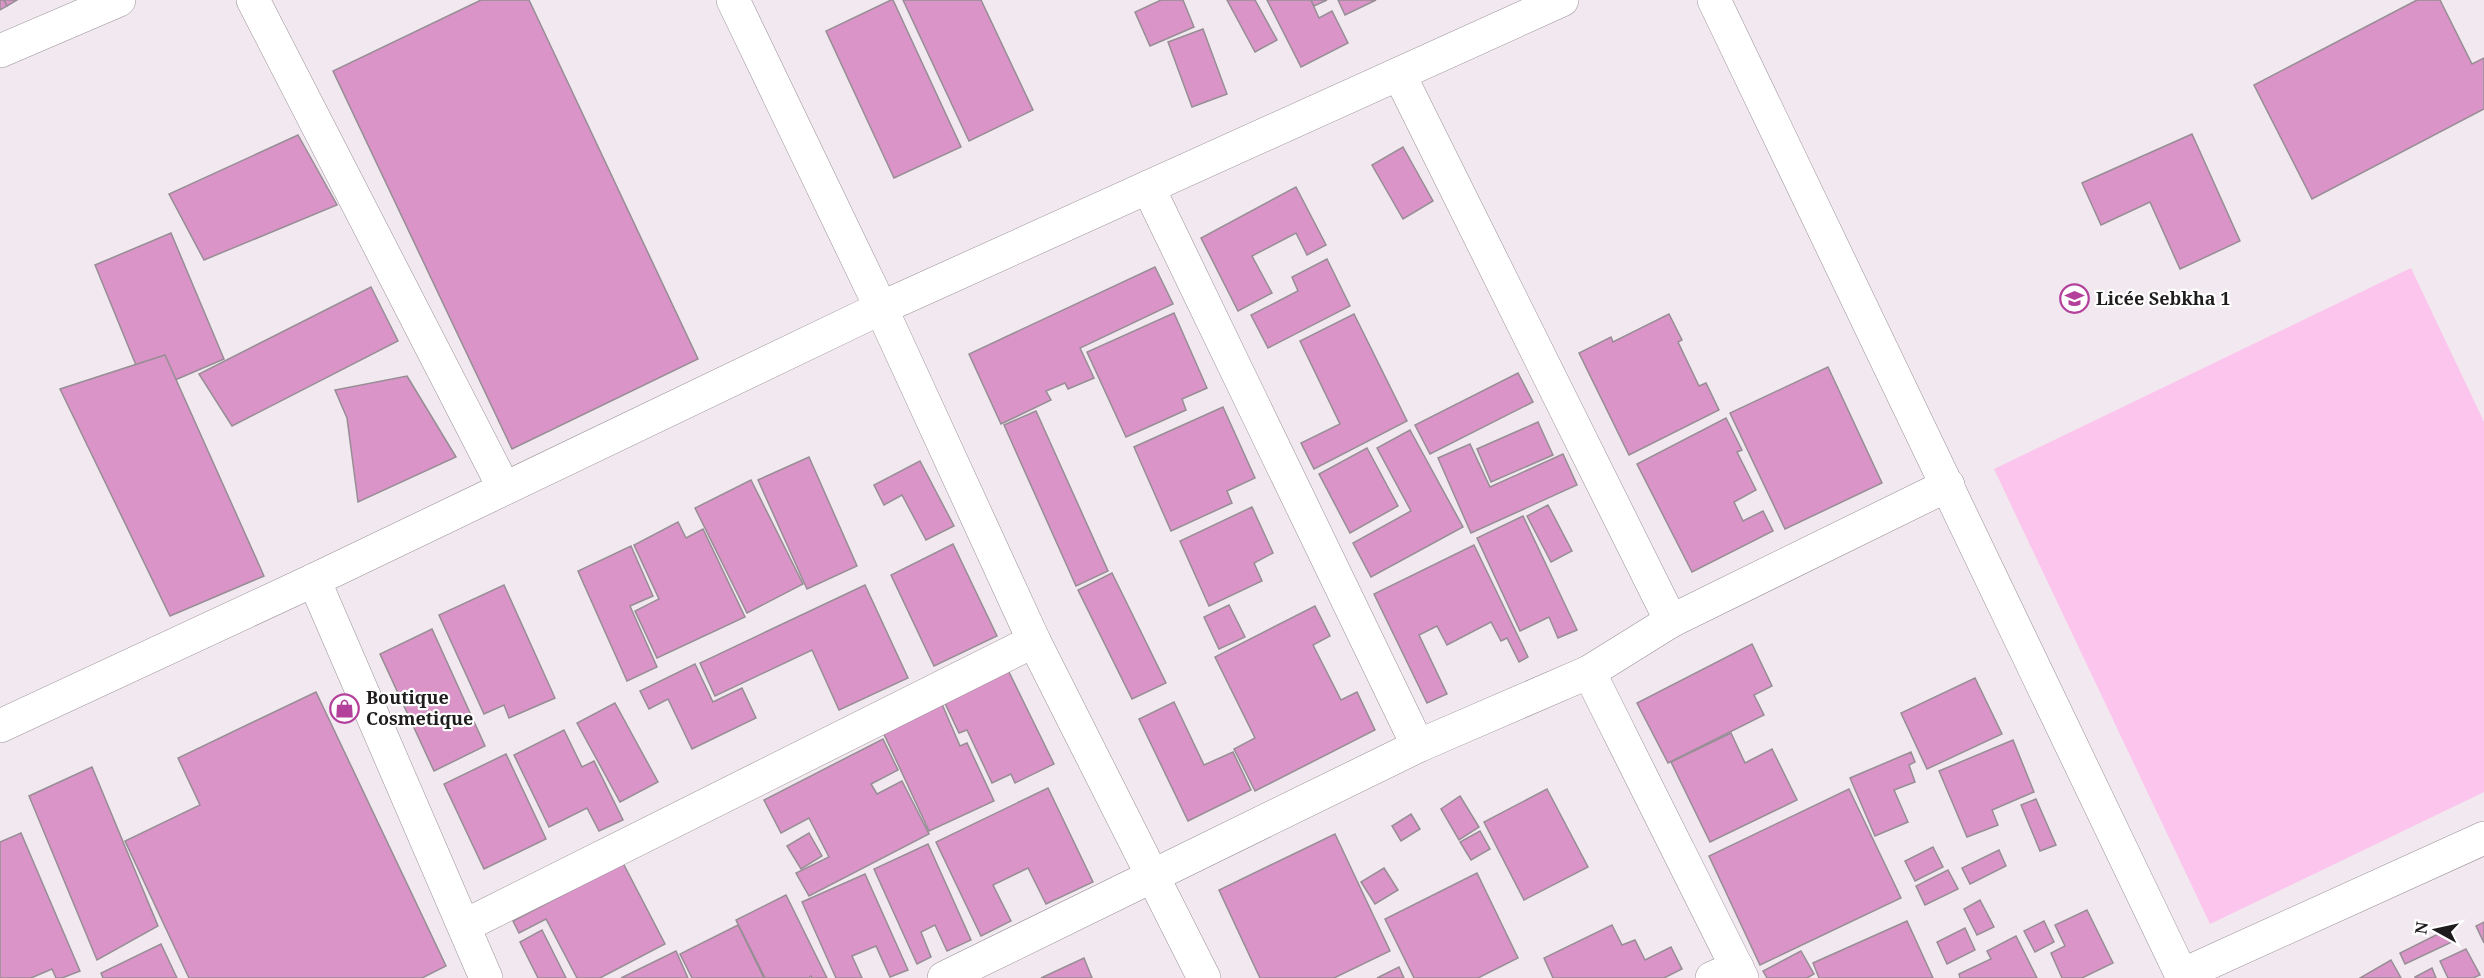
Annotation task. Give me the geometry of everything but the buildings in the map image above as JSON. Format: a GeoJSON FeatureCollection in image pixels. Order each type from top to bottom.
{"type":"FeatureCollection","features":[{"type":"Feature","properties":{"kind":"street"},"geometry":{"type":"LineString","coordinates":[[0,51],[119,0]]}},
{"type":"Feature","properties":{"kind":"street"},"geometry":{"type":"LineString","coordinates":[[253,0],[504,488]]}},
{"type":"Feature","properties":{"kind":"street"},"geometry":{"type":"LineString","coordinates":[[733,0],[881,308],[1034,641],[1204,978]]}},
{"type":"Feature","properties":{"kind":"street"},"geometry":{"type":"LineString","coordinates":[[0,726],[314,580],[881,308],[1562,0]]}},
{"type":"Feature","properties":{"kind":"street"},"geometry":{"type":"LineString","coordinates":[[1714,0],[2182,977],[2484,838]]}},
{"type":"Feature","properties":{"kind":"street"},"geometry":{"type":"LineString","coordinates":[[1399,74],[1671,621]]}},
{"type":"Feature","properties":{"kind":"street"},"geometry":{"type":"LineString","coordinates":[[1148,187],[1418,746]]}},
{"type":"Feature","properties":{"kind":"street"},"geometry":{"type":"LineString","coordinates":[[944,978],[1418,746],[1589,672],[1671,621],[1948,485]]}},
{"type":"Feature","properties":{"kind":"street"},"geometry":{"type":"LineString","coordinates":[[314,580],[464,926],[483,977]]}},
{"type":"Feature","properties":{"kind":"street"},"geometry":{"type":"LineString","coordinates":[[464,926],[1034,641]]}},
{"type":"Feature","properties":{"kind":"street"},"geometry":{"type":"LineString","coordinates":[[1589,672],[1730,974]]}},
{"type":"Feature","properties":{"kind":"shaded area"},"geometry":{"type":"Polygon","coordinates":[[[2411,268],[2484,422],[2484,792],[2210,924],[1994,469],[2411,268]]]}},
{"type":"Feature","properties":{"kind":"place","name":"Licée Sebkha 1"},"geometry":{"type":"Point","coordinates":[2075,299]}},
{"type":"Feature","properties":{"kind":"place","name":"Boutique Cosmetique"},"geometry":{"type":"Point","coordinates":[345,708]}}]}
